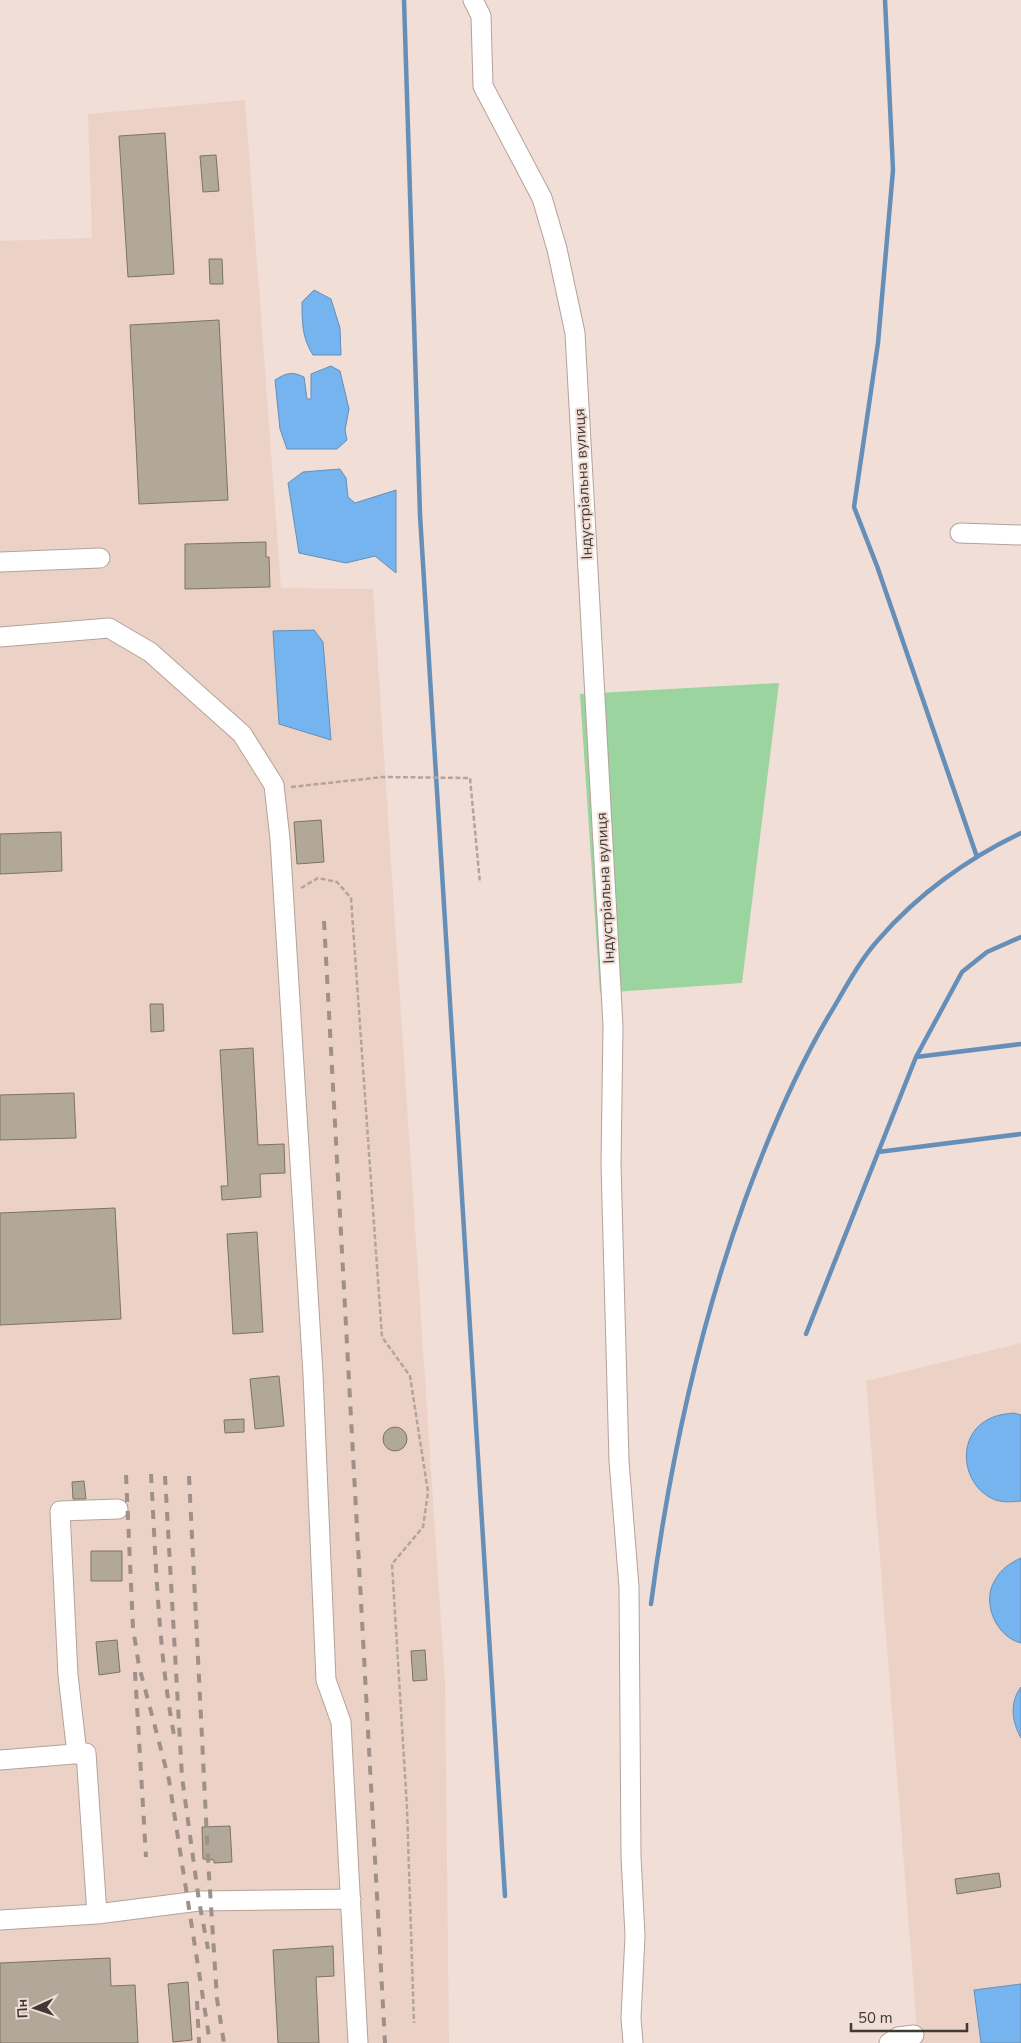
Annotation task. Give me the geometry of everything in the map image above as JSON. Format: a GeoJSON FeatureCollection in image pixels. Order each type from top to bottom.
{"type":"FeatureCollection","features":[{"type":"Feature","properties":{"kind":"street","name":"Індустріальна вулиця"},"geometry":{"type":"LineString","coordinates":[[474,0],[481,16],[483,86],[542,198],[557,249],[575,333],[613,1026],[610,1123],[613,1273],[619,1461],[630,1596],[631,1856],[635,1936],[633,2043]]}},
{"type":"Feature","properties":{"kind":"street"},"geometry":{"type":"LineString","coordinates":[[960,533],[1021,535]]}},
{"type":"Feature","properties":{"kind":"street"},"geometry":{"type":"LineString","coordinates":[[0,562],[100,558]]}},
{"type":"Feature","properties":{"kind":"street"},"geometry":{"type":"LineString","coordinates":[[0,637],[109,628],[150,652],[242,734],[274,785],[284,897],[314,1374],[326,1680],[341,1722],[358,2043]]}},
{"type":"Feature","properties":{"kind":"street"},"geometry":{"type":"LineString","coordinates":[[77,1754],[68,1675],[60,1511],[118,1508]]}},
{"type":"Feature","properties":{"kind":"street"},"geometry":{"type":"LineString","coordinates":[[0,1760],[86,1753],[97,1914]]}},
{"type":"Feature","properties":{"kind":"street"},"geometry":{"type":"LineString","coordinates":[[0,1920],[97,1914],[199,1900],[351,1899]]}},
{"type":"Feature","properties":{"kind":"street"},"geometry":{"type":"LineString","coordinates":[[889,2043],[898,2037],[914,2035]]}},
{"type":"Feature","properties":{"kind":"path"},"geometry":{"type":"LineString","coordinates":[[274,785],[286,787],[383,777],[470,778],[480,883]]}},
{"type":"Feature","properties":{"kind":"path"},"geometry":{"type":"LineString","coordinates":[[284,897],[318,878],[337,882],[351,898],[382,1337],[410,1376],[428,1492],[423,1527],[392,1564],[407,1808],[414,2023]]}},
{"type":"Feature","properties":{"kind":"shaded area"},"geometry":{"type":"Polygon","coordinates":[[[245,100],[281,588],[373,589],[445,1683],[449,2043],[0,2043],[0,241],[92,238],[88,114],[245,100]]]}},
{"type":"Feature","properties":{"kind":"shaded area"},"geometry":{"type":"Polygon","coordinates":[[[1021,1343],[1021,2043],[918,2043],[866,1381],[1021,1343]]]}},
{"type":"Feature","properties":{"kind":"green space"},"geometry":{"type":"Polygon","coordinates":[[[779,683],[742,983],[600,993],[580,694],[779,683]]]}},
{"type":"Feature","properties":{"kind":"water"},"geometry":{"type":"Polygon","coordinates":[[[314,290],[331,299],[340,328],[341,355],[313,355],[309,349],[303,323],[302,302],[314,290]]]}},
{"type":"Feature","properties":{"kind":"water"},"geometry":{"type":"Polygon","coordinates":[[[331,366],[340,371],[349,409],[345,430],[347,440],[337,449],[287,449],[280,429],[275,380],[289,374],[304,377],[307,399],[311,399],[311,374],[331,366]]]}},
{"type":"Feature","properties":{"kind":"water"},"geometry":{"type":"Polygon","coordinates":[[[340,469],[346,478],[348,497],[355,503],[396,490],[396,573],[375,556],[346,563],[299,553],[288,483],[303,472],[340,469]]]}},
{"type":"Feature","properties":{"kind":"water"},"geometry":{"type":"Polygon","coordinates":[[[314,630],[323,642],[331,740],[279,724],[273,631],[314,630]]]}},
{"type":"Feature","properties":{"kind":"water"},"geometry":{"type":"Polygon","coordinates":[[[1014,1413],[1021,1415],[1021,1501],[994,1500],[982,1492],[975,1483],[970,1474],[966,1453],[973,1432],[981,1424],[997,1416],[1014,1413]]]}},
{"type":"Feature","properties":{"kind":"water"},"geometry":{"type":"Polygon","coordinates":[[[1021,1558],[1021,1643],[1004,1634],[998,1626],[990,1608],[990,1598],[991,1589],[1000,1573],[1010,1564],[1021,1558]]]}},
{"type":"Feature","properties":{"kind":"water"},"geometry":{"type":"Polygon","coordinates":[[[1021,1687],[1021,1738],[1014,1719],[1013,1706],[1021,1687]]]}},
{"type":"Feature","properties":{"kind":"water"},"geometry":{"type":"Polygon","coordinates":[[[1021,1984],[1021,2043],[981,2043],[974,1990],[1021,1984]]]}},
{"type":"Feature","properties":{"kind":"building"},"geometry":{"type":"Polygon","coordinates":[[[165,133],[174,274],[128,277],[119,136],[165,133]]]}},
{"type":"Feature","properties":{"kind":"building"},"geometry":{"type":"Polygon","coordinates":[[[216,155],[219,191],[203,192],[200,156],[216,155]]]}},
{"type":"Feature","properties":{"kind":"building"},"geometry":{"type":"Polygon","coordinates":[[[209,259],[222,259],[223,284],[210,284],[209,259]]]}},
{"type":"Feature","properties":{"kind":"building"},"geometry":{"type":"Polygon","coordinates":[[[219,320],[228,500],[139,504],[130,325],[219,320]]]}},
{"type":"Feature","properties":{"kind":"building"},"geometry":{"type":"Polygon","coordinates":[[[266,542],[266,557],[269,557],[270,587],[185,589],[185,544],[266,542]]]}},
{"type":"Feature","properties":{"kind":"building"},"geometry":{"type":"Polygon","coordinates":[[[321,820],[324,862],[297,864],[294,822],[321,820]]]}},
{"type":"Feature","properties":{"kind":"building"},"geometry":{"type":"Polygon","coordinates":[[[61,832],[62,871],[0,874],[0,834],[61,832]]]}},
{"type":"Feature","properties":{"kind":"building"},"geometry":{"type":"Polygon","coordinates":[[[150,1004],[163,1004],[164,1031],[151,1032],[150,1004]]]}},
{"type":"Feature","properties":{"kind":"building"},"geometry":{"type":"Polygon","coordinates":[[[253,1048],[258,1145],[284,1144],[285,1173],[260,1174],[261,1197],[222,1200],[221,1186],[228,1186],[220,1050],[253,1048]]]}},
{"type":"Feature","properties":{"kind":"building"},"geometry":{"type":"Polygon","coordinates":[[[74,1093],[76,1138],[0,1140],[0,1095],[74,1093]]]}},
{"type":"Feature","properties":{"kind":"building"},"geometry":{"type":"Polygon","coordinates":[[[115,1208],[121,1319],[0,1325],[0,1213],[115,1208]]]}},
{"type":"Feature","properties":{"kind":"building"},"geometry":{"type":"Polygon","coordinates":[[[257,1232],[263,1332],[233,1334],[227,1234],[257,1232]]]}},
{"type":"Feature","properties":{"kind":"building"},"geometry":{"type":"Polygon","coordinates":[[[279,1376],[284,1426],[255,1429],[250,1379],[279,1376]]]}},
{"type":"Feature","properties":{"kind":"building"},"geometry":{"type":"Polygon","coordinates":[[[244,1419],[244,1432],[225,1433],[224,1420],[244,1419]]]}},
{"type":"Feature","properties":{"kind":"building"},"geometry":{"type":"Polygon","coordinates":[[[395,1427],[404,1430],[407,1439],[404,1448],[395,1451],[386,1448],[383,1439],[386,1430],[395,1427]]]}},
{"type":"Feature","properties":{"kind":"building"},"geometry":{"type":"Polygon","coordinates":[[[84,1481],[86,1499],[73,1499],[72,1482],[84,1481]]]}},
{"type":"Feature","properties":{"kind":"building"},"geometry":{"type":"Polygon","coordinates":[[[91,1551],[122,1551],[122,1581],[91,1581],[91,1551]]]}},
{"type":"Feature","properties":{"kind":"building"},"geometry":{"type":"Polygon","coordinates":[[[117,1640],[120,1672],[99,1675],[96,1642],[117,1640]]]}},
{"type":"Feature","properties":{"kind":"building"},"geometry":{"type":"Polygon","coordinates":[[[425,1650],[427,1680],[413,1681],[411,1651],[425,1650]]]}},
{"type":"Feature","properties":{"kind":"building"},"geometry":{"type":"Polygon","coordinates":[[[230,1826],[232,1862],[214,1863],[214,1860],[203,1859],[202,1827],[230,1826]]]}},
{"type":"Feature","properties":{"kind":"building"},"geometry":{"type":"Polygon","coordinates":[[[999,1873],[1001,1887],[957,1894],[955,1879],[999,1873]]]}},
{"type":"Feature","properties":{"kind":"building"},"geometry":{"type":"Polygon","coordinates":[[[333,1946],[334,1976],[316,1977],[319,2043],[278,2043],[273,1950],[333,1946]]]}},
{"type":"Feature","properties":{"kind":"building"},"geometry":{"type":"Polygon","coordinates":[[[110,1958],[111,1986],[135,1985],[138,2043],[0,2043],[0,1963],[110,1958]]]}},
{"type":"Feature","properties":{"kind":"building"},"geometry":{"type":"Polygon","coordinates":[[[188,1982],[192,2040],[173,2042],[168,1984],[188,1982]]]}},
{"type":"Feature","properties":{"kind":"waterway"},"geometry":{"type":"LineString","coordinates":[[404,0],[420,515],[505,1896]]}},
{"type":"Feature","properties":{"kind":"waterway"},"geometry":{"type":"LineString","coordinates":[[885,0],[893,170],[878,343],[854,507],[877,566],[977,857]]}},
{"type":"Feature","properties":{"kind":"waterway"},"geometry":{"type":"LineString","coordinates":[[651,1604],[676,1450],[699,1349],[728,1249],[745,1200],[772,1130],[793,1084],[816,1039],[852,977],[864,957],[879,939],[910,907],[944,879],[982,854],[1021,833]]}},
{"type":"Feature","properties":{"kind":"waterway"},"geometry":{"type":"LineString","coordinates":[[916,1057],[962,972],[987,952],[1021,937]]}},
{"type":"Feature","properties":{"kind":"waterway"},"geometry":{"type":"LineString","coordinates":[[806,1334],[916,1057],[1021,1044]]}},
{"type":"Feature","properties":{"kind":"waterway"},"geometry":{"type":"LineString","coordinates":[[878,1152],[1021,1134]]}},
{"type":"Feature","properties":{"kind":"railway"},"geometry":{"type":"LineString","coordinates":[[324,921],[385,2043]]}},
{"type":"Feature","properties":{"kind":"railway"},"geometry":{"type":"LineString","coordinates":[[151,1474],[161,1638],[174,1735]]}},
{"type":"Feature","properties":{"kind":"railway"},"geometry":{"type":"LineString","coordinates":[[126,1475],[133,1628],[139,1666],[169,1780],[210,2043]]}},
{"type":"Feature","properties":{"kind":"railway"},"geometry":{"type":"LineString","coordinates":[[165,1476],[182,1777],[199,1901],[208,1949]]}},
{"type":"Feature","properties":{"kind":"railway"},"geometry":{"type":"LineString","coordinates":[[189,1476],[208,1859],[217,1999],[224,2043]]}},
{"type":"Feature","properties":{"kind":"railway"},"geometry":{"type":"LineString","coordinates":[[135,1672],[146,1857]]}},
{"type":"Feature","properties":{"kind":"railway"},"geometry":{"type":"LineString","coordinates":[[197,2001],[199,2043]]}}]}
